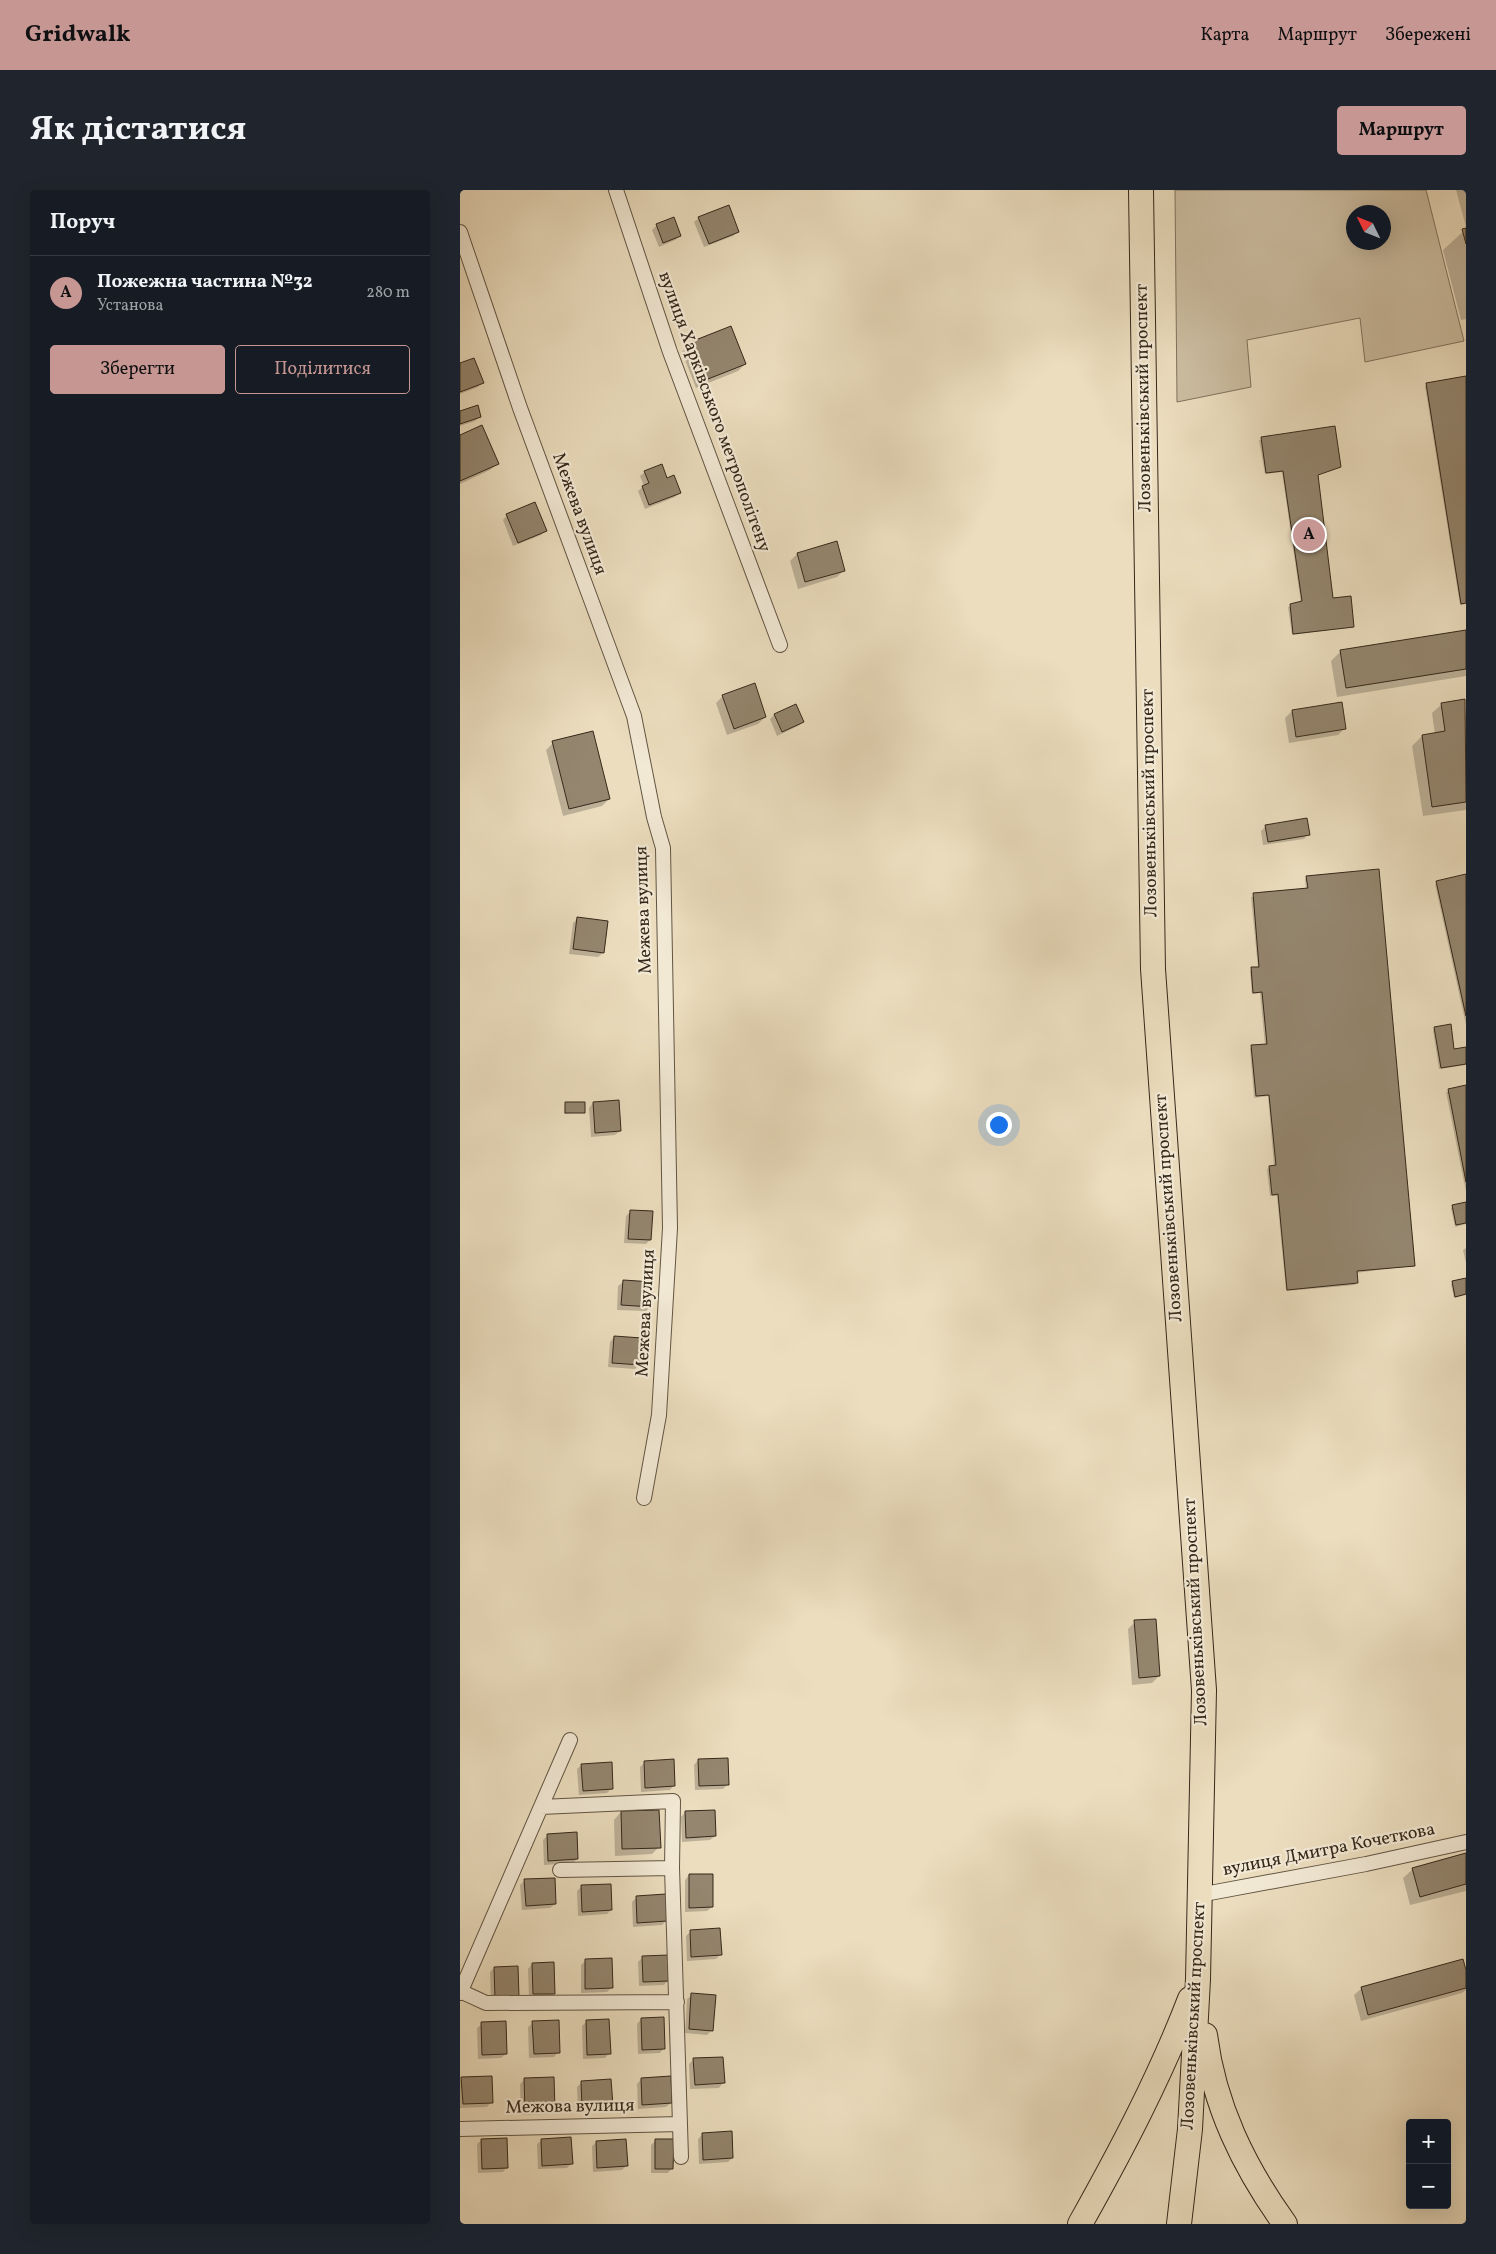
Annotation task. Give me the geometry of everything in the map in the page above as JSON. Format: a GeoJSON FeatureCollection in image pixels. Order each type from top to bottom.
{"type":"FeatureCollection","features":[{"type":"Feature","properties":{"kind":"highway","name":"Лозовеньківський проспект"},"geometry":{"type":"LineString","coordinates":[[1141,190],[1153,969],[1204,1690],[1198,1979],[1190,2129],[1179,2224]]}},
{"type":"Feature","properties":{"kind":"highway"},"geometry":{"type":"LineString","coordinates":[[1080,2224],[1152,2087],[1177,2035],[1198,1979]]}},
{"type":"Feature","properties":{"kind":"highway"},"geometry":{"type":"LineString","coordinates":[[1198,1979],[1210,2068],[1222,2110],[1246,2162],[1286,2224]]}},
{"type":"Feature","properties":{"kind":"street","name":"вулиця Харківського метрополітену"},"geometry":{"type":"LineString","coordinates":[[616,190],[670,352],[780,645]]}},
{"type":"Feature","properties":{"kind":"street","name":"Межева вулиця"},"geometry":{"type":"LineString","coordinates":[[460,232],[520,408],[634,716],[663,848],[670,1228],[659,1415],[644,1498]]}},
{"type":"Feature","properties":{"kind":"street"},"geometry":{"type":"LineString","coordinates":[[570,1740],[460,1992],[486,2004],[678,2002]]}},
{"type":"Feature","properties":{"kind":"street"},"geometry":{"type":"LineString","coordinates":[[541,1807],[673,1801],[672,1868],[678,2002],[681,2157]]}},
{"type":"Feature","properties":{"kind":"street","name":"вулиця Дмитра Кочеткова"},"geometry":{"type":"LineString","coordinates":[[1199,1895],[1366,1864],[1466,1842]]}},
{"type":"Feature","properties":{"kind":"street"},"geometry":{"type":"LineString","coordinates":[[560,1870],[672,1868]]}},
{"type":"Feature","properties":{"kind":"street","name":"Межова вулиця"},"geometry":{"type":"LineString","coordinates":[[460,2129],[680,2124]]}},
{"type":"Feature","properties":{"kind":"shaded area"},"geometry":{"type":"Polygon","coordinates":[[[1175,190],[1426,190],[1464,341],[1365,362],[1360,318],[1247,340],[1251,387],[1177,402],[1175,190]]]}},
{"type":"Feature","properties":{"kind":"building"},"geometry":{"type":"Polygon","coordinates":[[[729,205],[739,232],[709,244],[698,217],[729,205]]]}},
{"type":"Feature","properties":{"kind":"building"},"geometry":{"type":"Polygon","coordinates":[[[674,217],[681,236],[663,243],[656,224],[674,217]]]}},
{"type":"Feature","properties":{"kind":"building"},"geometry":{"type":"Polygon","coordinates":[[[1466,228],[1466,244],[1462,229],[1466,228]]]}},
{"type":"Feature","properties":{"kind":"building"},"geometry":{"type":"Polygon","coordinates":[[[731,326],[746,364],[703,381],[688,343],[731,326]]]}},
{"type":"Feature","properties":{"kind":"building"},"geometry":{"type":"Polygon","coordinates":[[[474,358],[484,383],[460,392],[460,363],[474,358]]]}},
{"type":"Feature","properties":{"kind":"building"},"geometry":{"type":"Polygon","coordinates":[[[1466,376],[1466,603],[1461,604],[1426,383],[1466,376]]]}},
{"type":"Feature","properties":{"kind":"building"},"geometry":{"type":"Polygon","coordinates":[[[478,405],[481,417],[460,424],[460,411],[478,405]]]}},
{"type":"Feature","properties":{"kind":"building"},"geometry":{"type":"Polygon","coordinates":[[[482,425],[499,464],[460,481],[460,435],[482,425]]]}},
{"type":"Feature","properties":{"kind":"building"},"geometry":{"type":"Polygon","coordinates":[[[1335,426],[1341,467],[1318,475],[1333,598],[1351,596],[1354,627],[1293,634],[1290,604],[1302,601],[1283,471],[1266,473],[1261,437],[1335,426]]]}},
{"type":"Feature","properties":{"kind":"building"},"geometry":{"type":"Polygon","coordinates":[[[662,464],[667,478],[674,475],[681,493],[649,505],[642,486],[649,483],[644,471],[662,464]]]}},
{"type":"Feature","properties":{"kind":"building"},"geometry":{"type":"Polygon","coordinates":[[[535,502],[547,531],[518,543],[506,514],[535,502]]]}},
{"type":"Feature","properties":{"kind":"building"},"geometry":{"type":"Polygon","coordinates":[[[837,541],[845,571],[805,582],[797,553],[837,541]]]}},
{"type":"Feature","properties":{"kind":"building"},"geometry":{"type":"Polygon","coordinates":[[[1466,630],[1466,669],[1346,688],[1340,650],[1466,630]]]}},
{"type":"Feature","properties":{"kind":"building"},"geometry":{"type":"Polygon","coordinates":[[[755,683],[766,717],[734,729],[722,695],[755,683]]]}},
{"type":"Feature","properties":{"kind":"building"},"geometry":{"type":"Polygon","coordinates":[[[1465,699],[1466,802],[1432,807],[1422,735],[1445,731],[1441,703],[1465,699]]]}},
{"type":"Feature","properties":{"kind":"building"},"geometry":{"type":"Polygon","coordinates":[[[1342,702],[1346,729],[1296,737],[1292,710],[1342,702]]]}},
{"type":"Feature","properties":{"kind":"building"},"geometry":{"type":"Polygon","coordinates":[[[796,704],[804,722],[782,732],[774,714],[796,704]]]}},
{"type":"Feature","properties":{"kind":"building"},"geometry":{"type":"Polygon","coordinates":[[[593,731],[610,799],[569,809],[552,741],[593,731]]]}},
{"type":"Feature","properties":{"kind":"building"},"geometry":{"type":"Polygon","coordinates":[[[1307,818],[1310,835],[1268,842],[1265,825],[1307,818]]]}},
{"type":"Feature","properties":{"kind":"building"},"geometry":{"type":"Polygon","coordinates":[[[1379,869],[1415,1266],[1357,1271],[1358,1283],[1287,1290],[1278,1194],[1272,1195],[1269,1166],[1276,1165],[1269,1095],[1256,1096],[1251,1045],[1267,1044],[1262,992],[1253,993],[1251,967],[1259,967],[1253,893],[1308,888],[1306,876],[1379,869]]]}},
{"type":"Feature","properties":{"kind":"building"},"geometry":{"type":"Polygon","coordinates":[[[1466,874],[1466,1016],[1436,881],[1466,874]]]}},
{"type":"Feature","properties":{"kind":"building"},"geometry":{"type":"Polygon","coordinates":[[[577,917],[608,921],[604,953],[573,949],[577,917]]]}},
{"type":"Feature","properties":{"kind":"building"},"geometry":{"type":"Polygon","coordinates":[[[1451,1024],[1454,1049],[1466,1047],[1466,1064],[1441,1068],[1434,1027],[1451,1024]]]}},
{"type":"Feature","properties":{"kind":"building"},"geometry":{"type":"Polygon","coordinates":[[[1466,1085],[1466,1182],[1448,1089],[1466,1085]]]}},
{"type":"Feature","properties":{"kind":"building"},"geometry":{"type":"Polygon","coordinates":[[[619,1100],[621,1131],[595,1133],[593,1102],[619,1100]]]}},
{"type":"Feature","properties":{"kind":"building"},"geometry":{"type":"Polygon","coordinates":[[[565,1102],[585,1102],[585,1113],[565,1113],[565,1102]]]}},
{"type":"Feature","properties":{"kind":"building"},"geometry":{"type":"Polygon","coordinates":[[[1466,1202],[1466,1223],[1456,1225],[1452,1205],[1466,1202]]]}},
{"type":"Feature","properties":{"kind":"building"},"geometry":{"type":"Polygon","coordinates":[[[630,1210],[653,1211],[651,1240],[628,1239],[630,1210]]]}},
{"type":"Feature","properties":{"kind":"building"},"geometry":{"type":"Polygon","coordinates":[[[1466,1278],[1466,1294],[1455,1297],[1452,1281],[1466,1278]]]}},
{"type":"Feature","properties":{"kind":"building"},"geometry":{"type":"Polygon","coordinates":[[[623,1280],[653,1282],[652,1307],[621,1305],[623,1280]]]}},
{"type":"Feature","properties":{"kind":"building"},"geometry":{"type":"Polygon","coordinates":[[[614,1336],[642,1338],[641,1365],[612,1363],[614,1336]]]}},
{"type":"Feature","properties":{"kind":"building"},"geometry":{"type":"Polygon","coordinates":[[[1156,1619],[1160,1676],[1139,1678],[1134,1620],[1156,1619]]]}},
{"type":"Feature","properties":{"kind":"building"},"geometry":{"type":"Polygon","coordinates":[[[728,1758],[729,1785],[699,1786],[698,1759],[728,1758]]]}},
{"type":"Feature","properties":{"kind":"building"},"geometry":{"type":"Polygon","coordinates":[[[674,1759],[675,1786],[645,1788],[644,1761],[674,1759]]]}},
{"type":"Feature","properties":{"kind":"building"},"geometry":{"type":"Polygon","coordinates":[[[612,1762],[613,1789],[583,1791],[581,1764],[612,1762]]]}},
{"type":"Feature","properties":{"kind":"building"},"geometry":{"type":"Polygon","coordinates":[[[659,1810],[661,1848],[622,1849],[621,1811],[659,1810]]]}},
{"type":"Feature","properties":{"kind":"building"},"geometry":{"type":"Polygon","coordinates":[[[715,1810],[716,1836],[686,1838],[685,1811],[715,1810]]]}},
{"type":"Feature","properties":{"kind":"building"},"geometry":{"type":"Polygon","coordinates":[[[577,1832],[578,1859],[548,1861],[547,1834],[577,1832]]]}},
{"type":"Feature","properties":{"kind":"building"},"geometry":{"type":"Polygon","coordinates":[[[1466,1853],[1466,1884],[1420,1897],[1412,1868],[1466,1853]]]}},
{"type":"Feature","properties":{"kind":"building"},"geometry":{"type":"Polygon","coordinates":[[[689,1874],[713,1874],[713,1907],[689,1908],[689,1874]]]}},
{"type":"Feature","properties":{"kind":"building"},"geometry":{"type":"Polygon","coordinates":[[[555,1878],[556,1904],[526,1906],[524,1879],[555,1878]]]}},
{"type":"Feature","properties":{"kind":"building"},"geometry":{"type":"Polygon","coordinates":[[[611,1884],[612,1910],[582,1912],[581,1885],[611,1884]]]}},
{"type":"Feature","properties":{"kind":"building"},"geometry":{"type":"Polygon","coordinates":[[[666,1894],[667,1921],[637,1923],[636,1896],[666,1894]]]}},
{"type":"Feature","properties":{"kind":"building"},"geometry":{"type":"Polygon","coordinates":[[[720,1928],[722,1955],[691,1957],[690,1930],[720,1928]]]}},
{"type":"Feature","properties":{"kind":"building"},"geometry":{"type":"Polygon","coordinates":[[[669,1955],[669,1981],[643,1982],[642,1956],[669,1955]]]}},
{"type":"Feature","properties":{"kind":"building"},"geometry":{"type":"Polygon","coordinates":[[[612,1958],[613,1988],[585,1989],[585,1959],[612,1958]]]}},
{"type":"Feature","properties":{"kind":"building"},"geometry":{"type":"Polygon","coordinates":[[[1463,1959],[1466,1970],[1466,1988],[1368,2015],[1361,1987],[1463,1959]]]}},
{"type":"Feature","properties":{"kind":"building"},"geometry":{"type":"Polygon","coordinates":[[[554,1962],[555,1994],[533,1994],[532,1963],[554,1962]]]}},
{"type":"Feature","properties":{"kind":"building"},"geometry":{"type":"Polygon","coordinates":[[[518,1966],[519,1997],[495,1998],[494,1967],[518,1966]]]}},
{"type":"Feature","properties":{"kind":"building"},"geometry":{"type":"Polygon","coordinates":[[[691,1993],[716,1995],[713,2031],[689,2029],[691,1993]]]}},
{"type":"Feature","properties":{"kind":"building"},"geometry":{"type":"Polygon","coordinates":[[[664,2017],[665,2049],[642,2050],[641,2018],[664,2017]]]}},
{"type":"Feature","properties":{"kind":"building"},"geometry":{"type":"Polygon","coordinates":[[[609,2019],[611,2054],[587,2055],[586,2020],[609,2019]]]}},
{"type":"Feature","properties":{"kind":"building"},"geometry":{"type":"Polygon","coordinates":[[[559,2020],[560,2053],[534,2054],[532,2021],[559,2020]]]}},
{"type":"Feature","properties":{"kind":"building"},"geometry":{"type":"Polygon","coordinates":[[[506,2021],[507,2054],[482,2055],[481,2022],[506,2021]]]}},
{"type":"Feature","properties":{"kind":"building"},"geometry":{"type":"Polygon","coordinates":[[[723,2057],[725,2083],[695,2085],[693,2058],[723,2057]]]}},
{"type":"Feature","properties":{"kind":"building"},"geometry":{"type":"Polygon","coordinates":[[[492,2076],[493,2103],[463,2104],[461,2077],[492,2076]]]}},
{"type":"Feature","properties":{"kind":"building"},"geometry":{"type":"Polygon","coordinates":[[[671,2076],[672,2103],[642,2105],[641,2078],[671,2076]]]}},
{"type":"Feature","properties":{"kind":"building"},"geometry":{"type":"Polygon","coordinates":[[[554,2077],[555,2110],[525,2111],[524,2078],[554,2077]]]}},
{"type":"Feature","properties":{"kind":"building"},"geometry":{"type":"Polygon","coordinates":[[[611,2079],[613,2106],[582,2108],[581,2081],[611,2079]]]}},
{"type":"Feature","properties":{"kind":"building"},"geometry":{"type":"Polygon","coordinates":[[[732,2131],[733,2158],[703,2160],[702,2133],[732,2131]]]}},
{"type":"Feature","properties":{"kind":"building"},"geometry":{"type":"Polygon","coordinates":[[[571,2137],[573,2164],[542,2166],[541,2139],[571,2137]]]}},
{"type":"Feature","properties":{"kind":"building"},"geometry":{"type":"Polygon","coordinates":[[[507,2138],[508,2168],[482,2169],[481,2139],[507,2138]]]}},
{"type":"Feature","properties":{"kind":"building"},"geometry":{"type":"Polygon","coordinates":[[[626,2139],[628,2166],[597,2168],[596,2141],[626,2139]]]}},
{"type":"Feature","properties":{"kind":"building"},"geometry":{"type":"Polygon","coordinates":[[[655,2139],[674,2139],[673,2169],[655,2169],[655,2139]]]}},
{"type":"Feature","properties":{"kind":"place","name":"Пожежна частина №32"},"geometry":{"type":"Point","coordinates":[1309,535]}}]}
